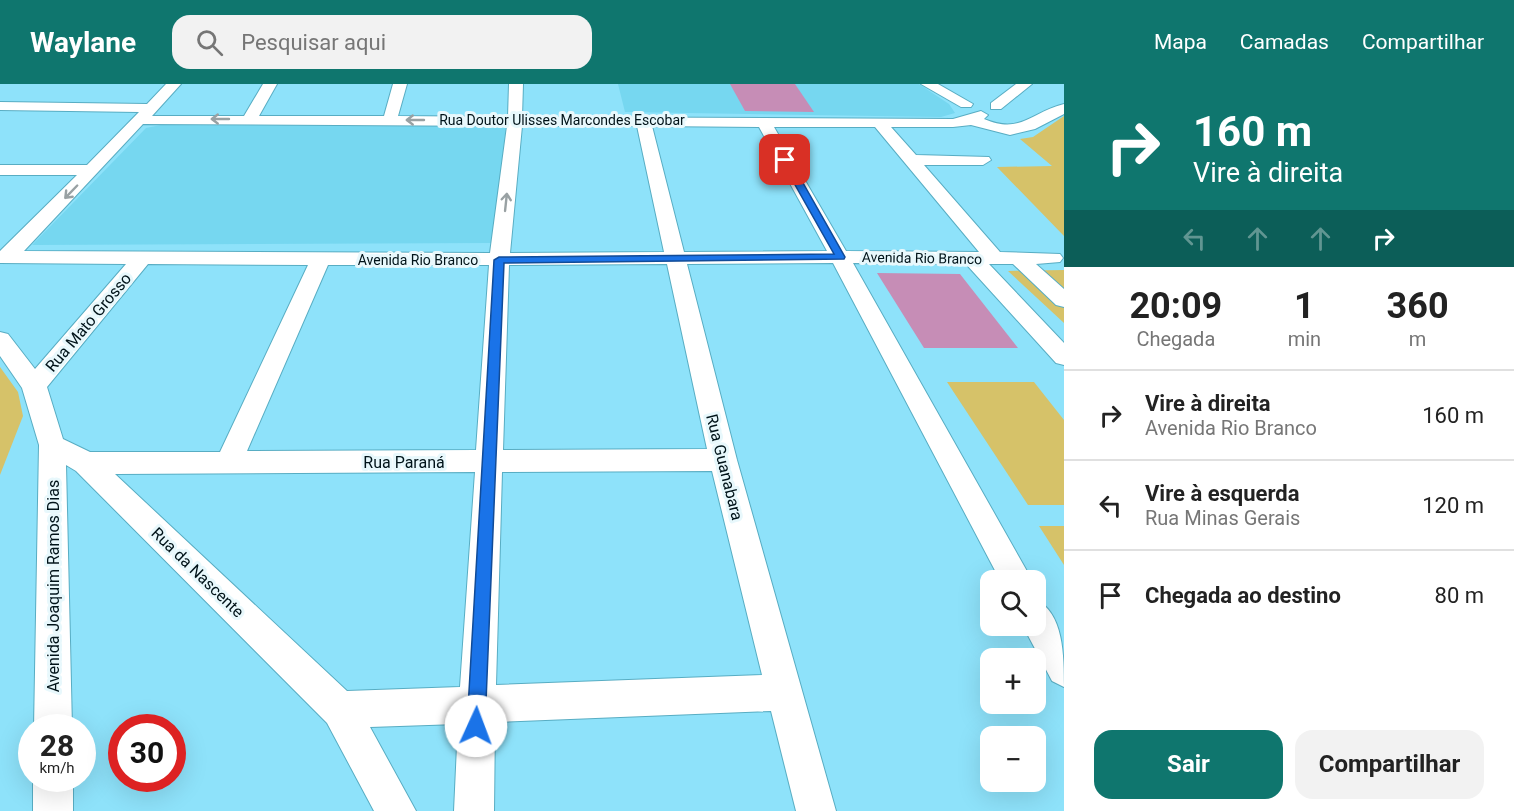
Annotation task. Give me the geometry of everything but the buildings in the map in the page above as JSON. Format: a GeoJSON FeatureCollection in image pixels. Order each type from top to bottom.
{"type":"FeatureCollection","features":[{"type":"Feature","properties":{"kind":"street"},"geometry":{"type":"LineString","coordinates":[[4,257],[93,170],[174,84]]}},
{"type":"Feature","properties":{"kind":"street"},"geometry":{"type":"LineString","coordinates":[[250,119],[270,84]]}},
{"type":"Feature","properties":{"kind":"street"},"geometry":{"type":"LineString","coordinates":[[390,120],[400,84]]}},
{"type":"Feature","properties":{"kind":"street"},"geometry":{"type":"LineString","coordinates":[[474,811],[477,705],[499,260],[515,120],[516,84]]}},
{"type":"Feature","properties":{"kind":"street"},"geometry":{"type":"LineString","coordinates":[[928,84],[983,111]]}},
{"type":"Feature","properties":{"kind":"street"},"geometry":{"type":"LineString","coordinates":[[945,84],[983,111],[991,129],[1014,132],[1064,108]]}},
{"type":"Feature","properties":{"kind":"street"},"geometry":{"type":"LineString","coordinates":[[983,111],[1026,84]]}},
{"type":"Feature","properties":{"kind":"street","name":"Rua Doutor Ulisses Marcondes Escobar"},"geometry":{"type":"LineString","coordinates":[[0,106],[250,119],[962,123],[983,111]]}},
{"type":"Feature","properties":{"kind":"street","name":"Rua Guanabara"},"geometry":{"type":"LineString","coordinates":[[644,120],[723,460],[816,811]]}},
{"type":"Feature","properties":{"kind":"street"},"geometry":{"type":"LineString","coordinates":[[763,121],[1011,570]]}},
{"type":"Feature","properties":{"kind":"street"},"geometry":{"type":"LineString","coordinates":[[878,121],[996,259]]}},
{"type":"Feature","properties":{"kind":"street"},"geometry":{"type":"LineString","coordinates":[[910,160],[983,160]]}},
{"type":"Feature","properties":{"kind":"street"},"geometry":{"type":"LineString","coordinates":[[0,170],[93,170]]}},
{"type":"Feature","properties":{"kind":"street","name":"Avenida Rio Branco"},"geometry":{"type":"LineString","coordinates":[[4,257],[499,260],[674,257],[1053,258]]}},
{"type":"Feature","properties":{"kind":"street","name":"Rua Mato Grosso"},"geometry":{"type":"LineString","coordinates":[[34,386],[142,258]]}},
{"type":"Feature","properties":{"kind":"street"},"geometry":{"type":"LineString","coordinates":[[229,462],[321,259]]}},
{"type":"Feature","properties":{"kind":"street"},"geometry":{"type":"LineString","coordinates":[[973,259],[1064,357]]}},
{"type":"Feature","properties":{"kind":"street"},"geometry":{"type":"LineString","coordinates":[[1019,259],[1064,300]]}},
{"type":"Feature","properties":{"kind":"street"},"geometry":{"type":"LineString","coordinates":[[0,339],[34,386],[52,445]]}},
{"type":"Feature","properties":{"kind":"street","name":"Rua da Nascente"},"geometry":{"type":"LineString","coordinates":[[52,445],[86,463],[340,710],[396,811]]}},
{"type":"Feature","properties":{"kind":"street","name":"Avenida Joaquim Ramos Dias"},"geometry":{"type":"LineString","coordinates":[[52,445],[53,714]]}},
{"type":"Feature","properties":{"kind":"street","name":"Rua Paraná"},"geometry":{"type":"LineString","coordinates":[[86,463],[723,460]]}},
{"type":"Feature","properties":{"kind":"street"},"geometry":{"type":"LineString","coordinates":[[1046,635],[1064,669]]}},
{"type":"Feature","properties":{"kind":"street"},"geometry":{"type":"LineString","coordinates":[[340,710],[785,692]]}},
{"type":"Feature","properties":{"kind":"street"},"geometry":{"type":"LineString","coordinates":[[53,792],[53,811]]}},
{"type":"Feature","properties":{"kind":"shaded area"},"geometry":{"type":"Polygon","coordinates":[[[618,84],[919,84],[949,104],[955,113],[941,117],[625,112],[618,84]]]}},
{"type":"Feature","properties":{"kind":"shaded area"},"geometry":{"type":"Polygon","coordinates":[[[1064,116],[1064,236],[997,167],[1052,166],[1020,139],[1033,137],[1064,116]]]}},
{"type":"Feature","properties":{"kind":"shaded area"},"geometry":{"type":"Polygon","coordinates":[[[161,125],[506,126],[492,243],[32,245],[146,128],[161,125]]]}},
{"type":"Feature","properties":{"kind":"shaded area"},"geometry":{"type":"Polygon","coordinates":[[[1064,270],[1064,323],[1008,271],[1064,270]]]}},
{"type":"Feature","properties":{"kind":"shaded area"},"geometry":{"type":"Polygon","coordinates":[[[0,367],[18,392],[23,416],[0,475],[0,367]]]}},
{"type":"Feature","properties":{"kind":"shaded area"},"geometry":{"type":"Polygon","coordinates":[[[947,382],[1034,382],[1064,420],[1064,505],[1028,505],[947,382]]]}},
{"type":"Feature","properties":{"kind":"shaded area"},"geometry":{"type":"Polygon","coordinates":[[[1039,526],[1064,526],[1064,565],[1039,526]]]}},
{"type":"Feature","properties":{"kind":"route"},"geometry":{"type":"LineString","coordinates":[[476,726],[499,260],[840,257],[785,160]]}}]}
